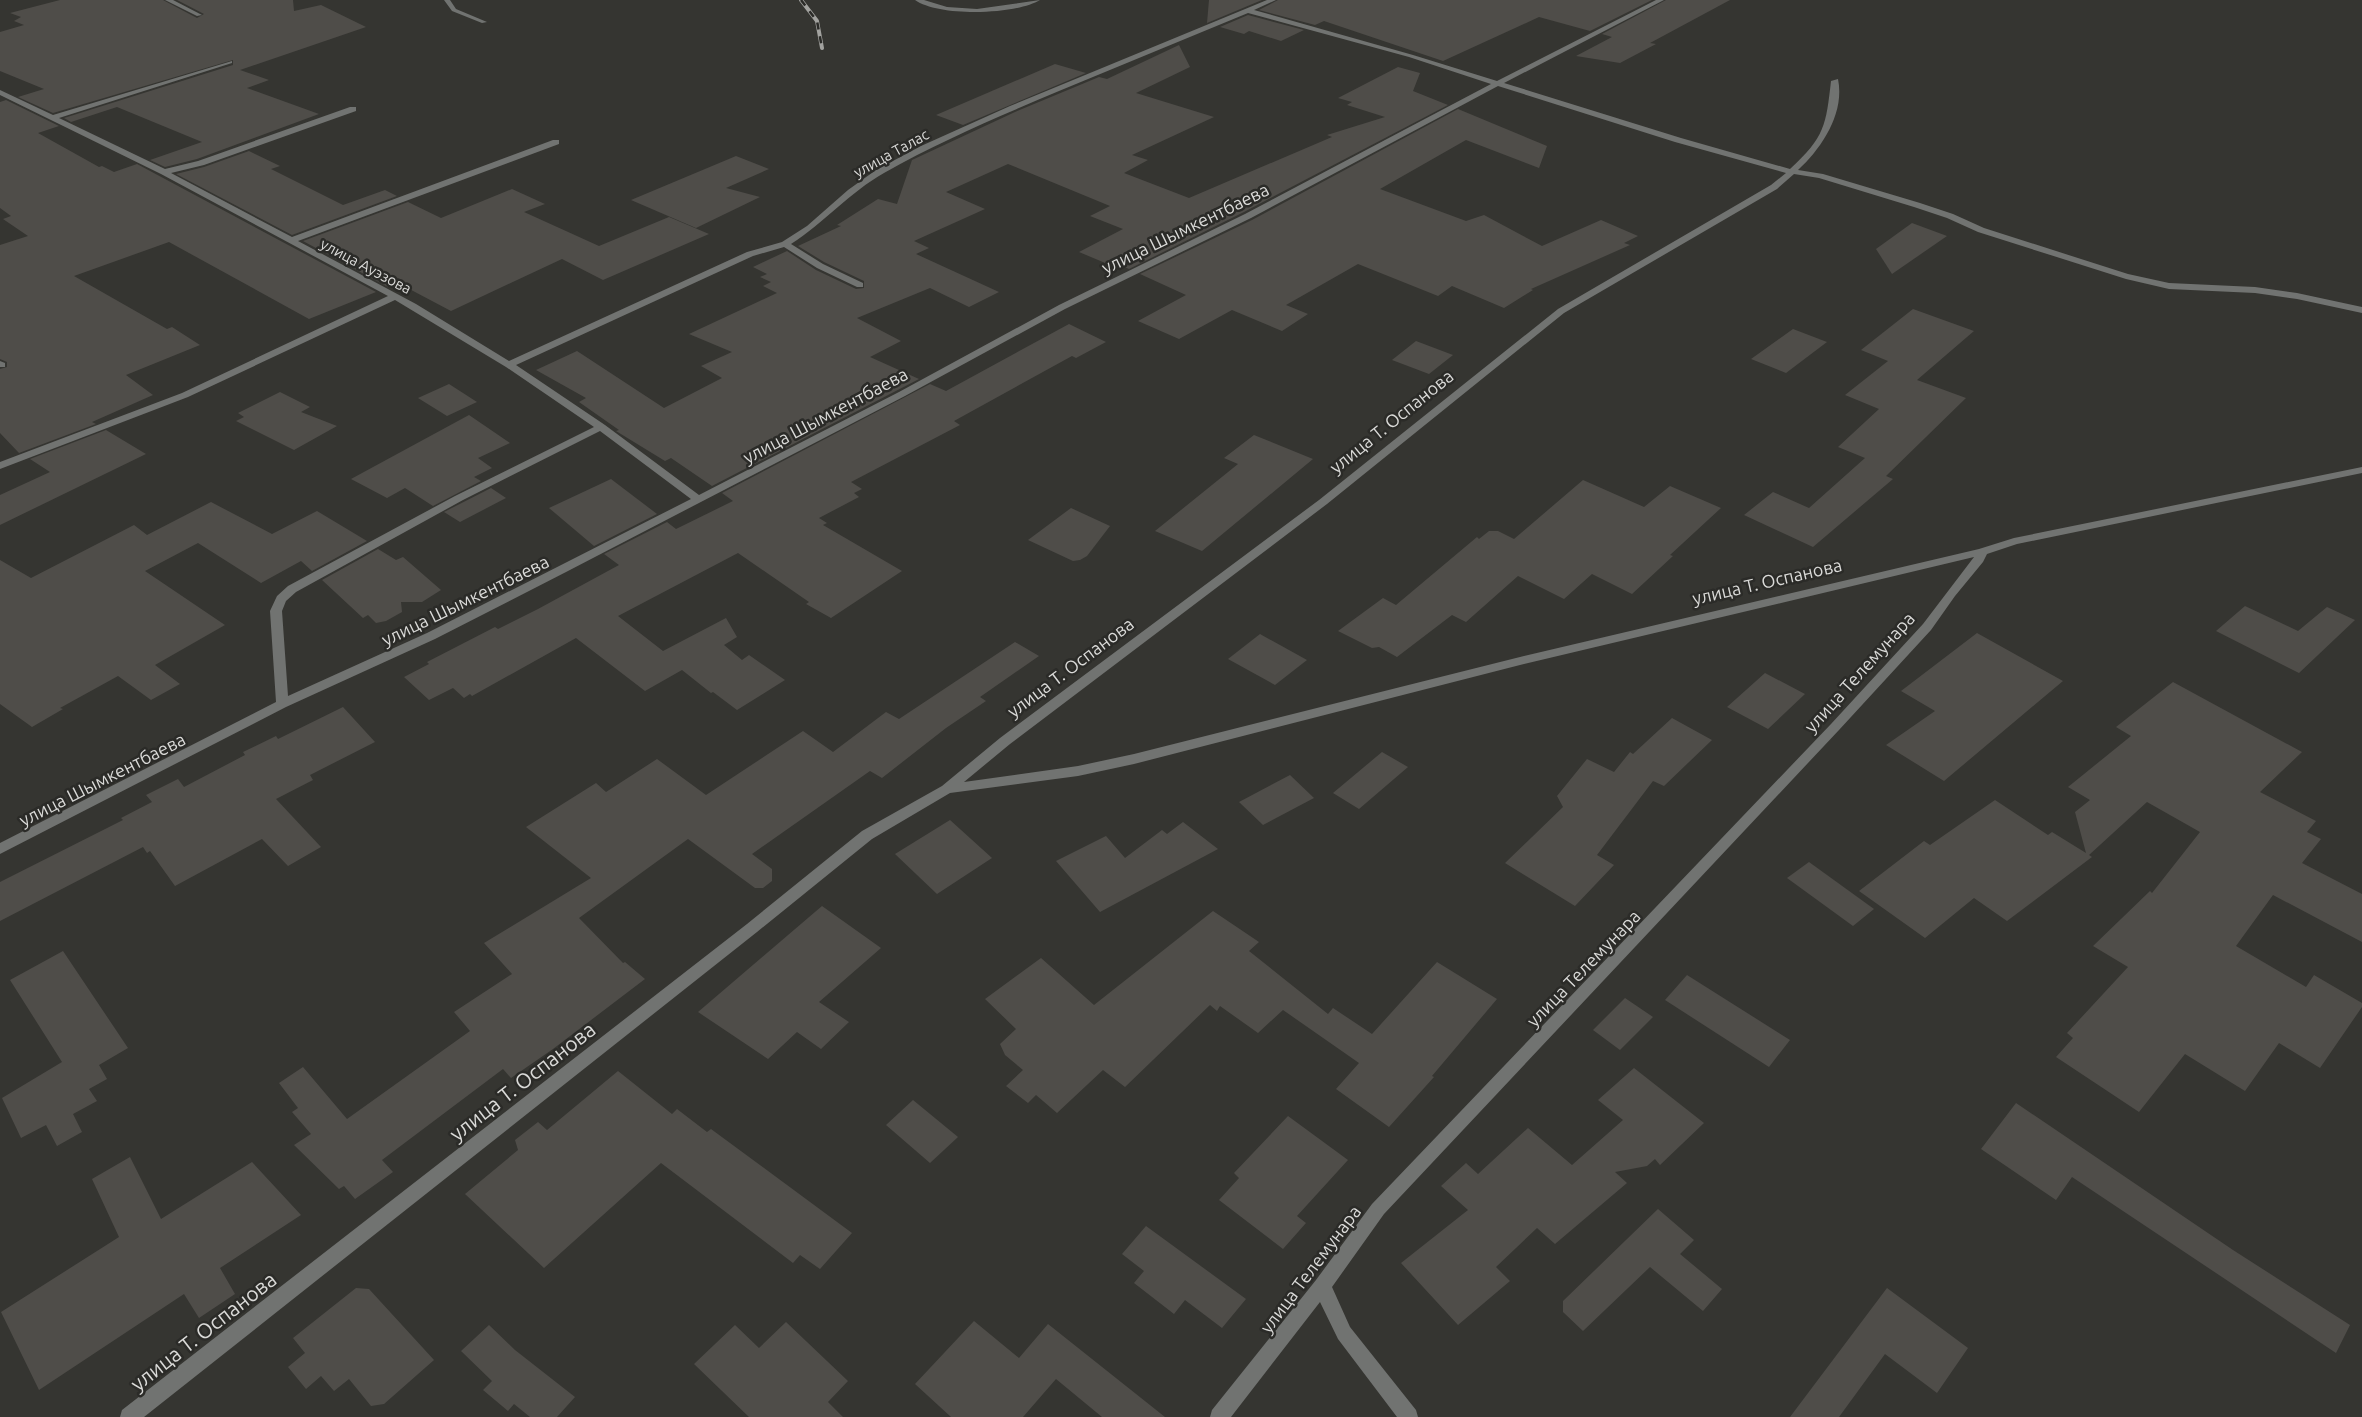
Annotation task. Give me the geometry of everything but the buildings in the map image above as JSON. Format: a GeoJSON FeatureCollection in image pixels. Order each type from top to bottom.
{"type":"FeatureCollection","features":[{"type":"Feature","properties":{"kind":"street"},"geometry":{"type":"LineString","coordinates":[[168,0],[199,15]]}},
{"type":"Feature","properties":{"kind":"street"},"geometry":{"type":"LineString","coordinates":[[448,0],[454,10],[484,22]]}},
{"type":"Feature","properties":{"kind":"street"},"geometry":{"type":"LineString","coordinates":[[918,0],[951,10],[988,10],[1037,0]]}},
{"type":"Feature","properties":{"kind":"street","name":"улица Талас"},"geometry":{"type":"LineString","coordinates":[[509,365],[750,254],[785,244],[810,228],[851,192],[879,172],[924,148],[1013,108],[1273,0]]}},
{"type":"Feature","properties":{"kind":"street","name":"улица Шымкентбаева"},"geometry":{"type":"LineString","coordinates":[[0,849],[282,704],[431,636],[902,394],[1062,307],[1350,163],[1496,84],[1661,0]]}},
{"type":"Feature","properties":{"kind":"street"},"geometry":{"type":"LineString","coordinates":[[1250,11],[1411,56],[1678,140],[1793,172],[1820,176],[1917,205],[1950,216],[1981,230],[2126,276],[2169,286],[2255,290],[2297,296],[2362,310]]}},
{"type":"Feature","properties":{"kind":"street"},"geometry":{"type":"LineString","coordinates":[[54,117],[230,62]]}},
{"type":"Feature","properties":{"kind":"street","name":"улица Т. Оспанова"},"geometry":{"type":"LineString","coordinates":[[128,1417],[752,928],[867,835],[947,789],[1006,741],[1323,502],[1561,311],[1774,187],[1793,172],[1814,148],[1829,122],[1835,81]]}},
{"type":"Feature","properties":{"kind":"street","name":"улица Ауэзова"},"geometry":{"type":"LineString","coordinates":[[0,92],[164,172],[393,297],[414,306],[509,365],[601,427],[698,499]]}},
{"type":"Feature","properties":{"kind":"street"},"geometry":{"type":"LineString","coordinates":[[164,172],[201,163],[353,109]]}},
{"type":"Feature","properties":{"kind":"street"},"geometry":{"type":"LineString","coordinates":[[290,241],[556,142]]}},
{"type":"Feature","properties":{"kind":"street"},"geometry":{"type":"LineString","coordinates":[[785,244],[820,266],[860,284]]}},
{"type":"Feature","properties":{"kind":"street"},"geometry":{"type":"LineString","coordinates":[[0,466],[185,395],[393,297]]}},
{"type":"Feature","properties":{"kind":"street"},"geometry":{"type":"LineString","coordinates":[[282,704],[276,611],[281,599],[286,594],[459,498],[601,427]]}},
{"type":"Feature","properties":{"kind":"street","name":"улица Т. Оспанова"},"geometry":{"type":"LineString","coordinates":[[947,789],[1058,774],[1134,759],[1520,661],[1982,552],[2014,541],[2362,470]]}},
{"type":"Feature","properties":{"kind":"street","name":"улица Телемунара"},"geometry":{"type":"LineString","coordinates":[[1219,1417],[1322,1286],[1378,1209],[1835,727],[1927,627],[1951,593],[1979,560],[1982,552]]}},
{"type":"Feature","properties":{"kind":"street"},"geometry":{"type":"LineString","coordinates":[[1322,1286],[1344,1333],[1409,1417]]}},
{"type":"Feature","properties":{"kind":"railway"},"geometry":{"type":"LineString","coordinates":[[801,0],[817,21],[822,48]]}}]}
